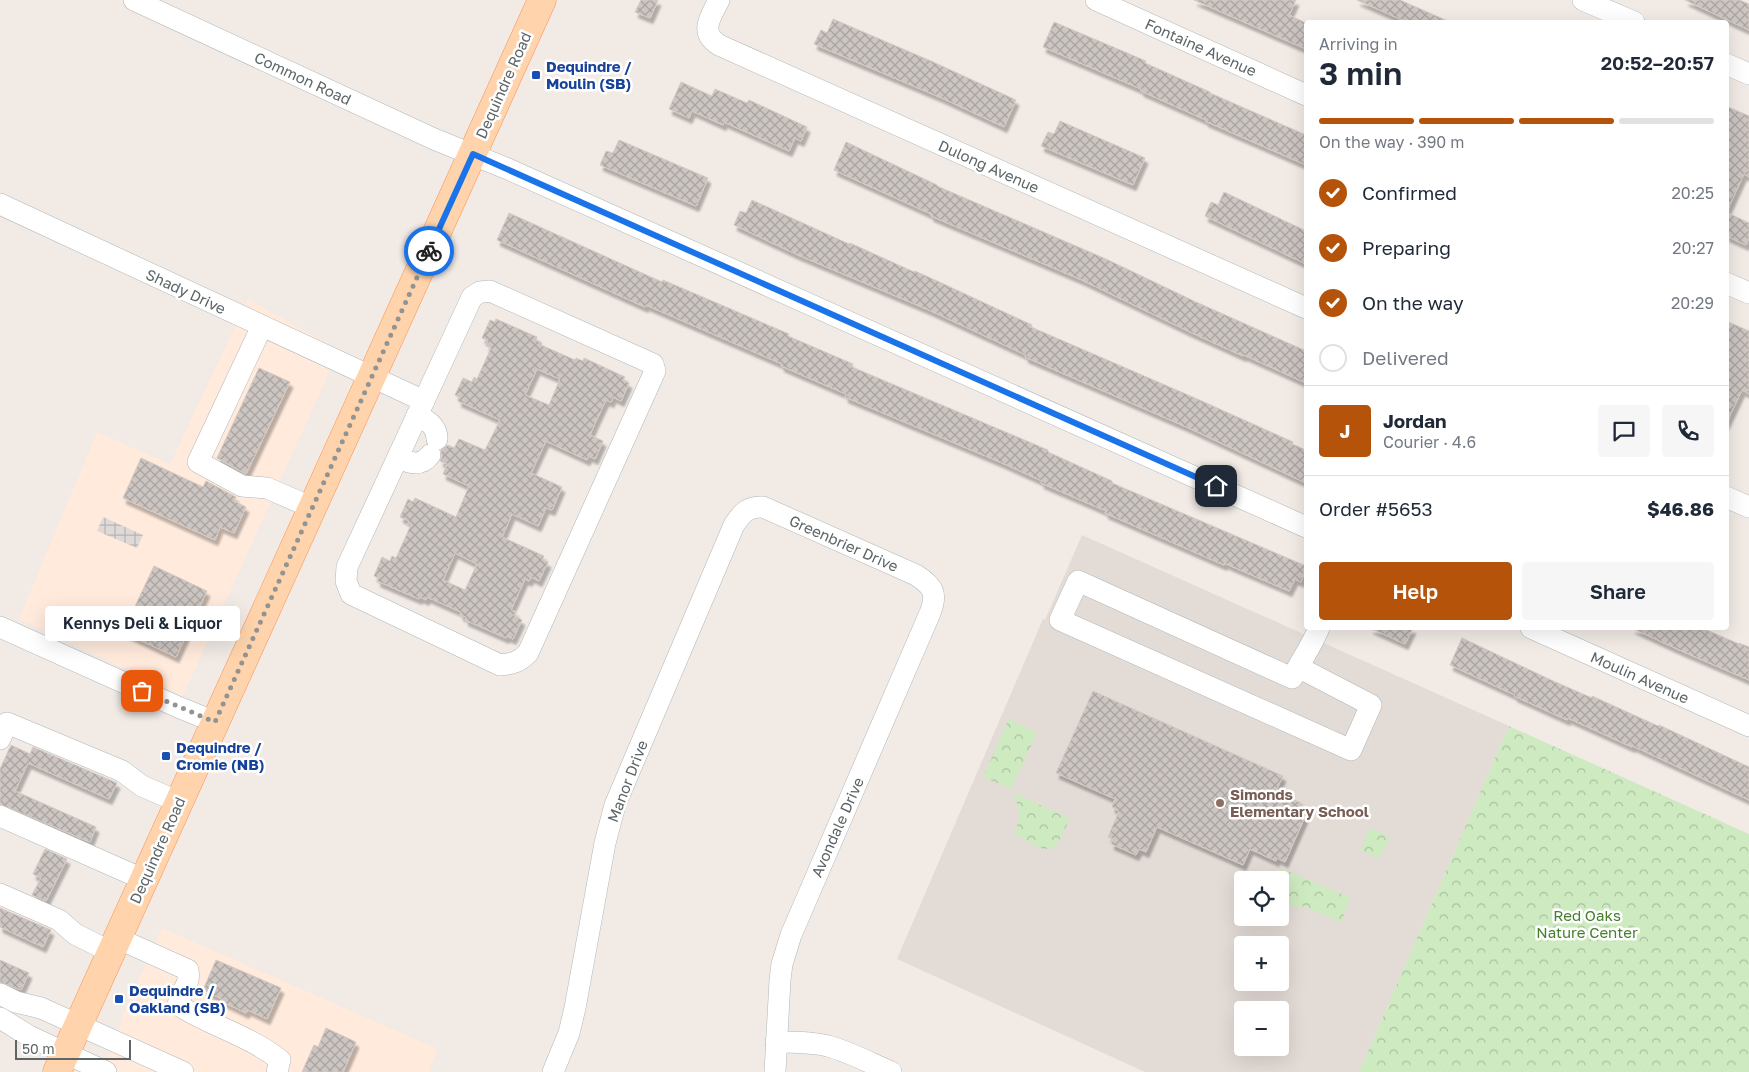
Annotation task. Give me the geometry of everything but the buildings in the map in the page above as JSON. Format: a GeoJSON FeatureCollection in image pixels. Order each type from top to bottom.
{"type":"FeatureCollection","features":[{"type":"Feature","properties":{"kind":"main road","name":"Dequindre Road"},"geometry":{"type":"LineString","coordinates":[[61,1063],[542,0]]}},
{"type":"Feature","properties":{"kind":"street","name":"Common Road"},"geometry":{"type":"LineString","coordinates":[[134,0],[434,139],[473,154]]}},
{"type":"Feature","properties":{"kind":"street","name":"Dulong Avenue"},"geometry":{"type":"LineString","coordinates":[[719,0],[708,28],[708,34],[712,40],[720,45],[1304,307]]}},
{"type":"Feature","properties":{"kind":"street","name":"Fontaine Avenue"},"geometry":{"type":"LineString","coordinates":[[1096,0],[1304,93]]}},
{"type":"Feature","properties":{"kind":"street"},"geometry":{"type":"LineString","coordinates":[[1593,7],[1629,20]]}},
{"type":"Feature","properties":{"kind":"street"},"geometry":{"type":"LineString","coordinates":[[1729,65],[1749,74]]}},
{"type":"Feature","properties":{"kind":"street"},"geometry":{"type":"LineString","coordinates":[[473,154],[1304,526]]}},
{"type":"Feature","properties":{"kind":"street","name":"Shady Drive"},"geometry":{"type":"LineString","coordinates":[[0,204],[372,377],[421,408],[437,433],[434,447],[426,461],[420,463],[410,463],[398,458]]}},
{"type":"Feature","properties":{"kind":"street"},"geometry":{"type":"LineString","coordinates":[[1729,284],[1749,293]]}},
{"type":"Feature","properties":{"kind":"street"},"geometry":{"type":"LineString","coordinates":[[490,291],[653,364],[655,371],[528,653],[519,661],[500,665],[351,594],[346,581],[347,567],[421,408],[472,297],[480,292],[490,291]]}},
{"type":"Feature","properties":{"kind":"street"},"geometry":{"type":"LineString","coordinates":[[262,326],[198,462],[242,486],[267,488],[313,508]]}},
{"type":"Feature","properties":{"kind":"street"},"geometry":{"type":"LineString","coordinates":[[1729,498],[1749,507]]}},
{"type":"Feature","properties":{"kind":"street","name":"Greenbrier Drive"},"geometry":{"type":"LineString","coordinates":[[749,508],[763,507],[907,571],[924,581],[933,591]]}},
{"type":"Feature","properties":{"kind":"street","name":"Manor Drive"},"geometry":{"type":"LineString","coordinates":[[553,1072],[569,1033],[575,1008],[605,843],[615,804],[734,525],[749,508]]}},
{"type":"Feature","properties":{"kind":"street"},"geometry":{"type":"LineString","coordinates":[[1298,667],[1371,705],[1352,750],[1060,620],[1078,581],[1292,678],[1317,632]]}},
{"type":"Feature","properties":{"kind":"street","name":"Avondale Drive"},"geometry":{"type":"LineString","coordinates":[[775,1072],[780,980],[782,964],[791,935],[930,613],[934,598],[933,591]]}},
{"type":"Feature","properties":{"kind":"street"},"geometry":{"type":"LineString","coordinates":[[0,627],[215,722]]}},
{"type":"Feature","properties":{"kind":"street","name":"Moulin Avenue"},"geometry":{"type":"LineString","coordinates":[[1535,630],[1749,726]]}},
{"type":"Feature","properties":{"kind":"street"},"geometry":{"type":"LineString","coordinates":[[0,739],[7,723],[122,771],[142,786],[179,802]]}},
{"type":"Feature","properties":{"kind":"street"},"geometry":{"type":"LineString","coordinates":[[0,816],[145,880]]}},
{"type":"Feature","properties":{"kind":"street"},"geometry":{"type":"LineString","coordinates":[[0,894],[59,920],[75,934],[188,970],[189,978],[178,1005],[194,1015],[266,1049],[280,1060],[277,1072]]}},
{"type":"Feature","properties":{"kind":"street"},"geometry":{"type":"LineString","coordinates":[[0,994],[16,1002],[42,1008],[182,1072]]}},
{"type":"Feature","properties":{"kind":"street"},"geometry":{"type":"LineString","coordinates":[[0,1018],[29,1036],[61,1063],[106,1072]]}},
{"type":"Feature","properties":{"kind":"street"},"geometry":{"type":"LineString","coordinates":[[776,1042],[809,1043],[827,1046],[891,1072]]}},
{"type":"Feature","properties":{"kind":"shaded area"},"geometry":{"type":"Polygon","coordinates":[[[248,299],[339,350],[183,696],[19,619],[97,432],[170,464],[248,299]]]}},
{"type":"Feature","properties":{"kind":"shaded area"},"geometry":{"type":"Polygon","coordinates":[[[103,517],[143,535],[137,548],[97,531],[103,517]]]}},
{"type":"Feature","properties":{"kind":"shaded area","name":"Simonds Elementary School"},"geometry":{"type":"Polygon","coordinates":[[[1082,535],[1509,726],[1359,1072],[1145,1072],[897,959],[1043,619],[1045,620],[1082,535]]]}},
{"type":"Feature","properties":{"kind":"shaded area"},"geometry":{"type":"Polygon","coordinates":[[[162,928],[438,1049],[428,1072],[101,1072],[123,1014],[162,928]]]}},
{"type":"Feature","properties":{"kind":"green space"},"geometry":{"type":"Polygon","coordinates":[[[1009,719],[1037,733],[1011,789],[983,777],[1009,719]]]}},
{"type":"Feature","properties":{"kind":"green space","name":"Red Oaks Nature Center"},"geometry":{"type":"Polygon","coordinates":[[[1509,726],[1749,834],[1749,1072],[1359,1072],[1509,726]]]}},
{"type":"Feature","properties":{"kind":"green space"},"geometry":{"type":"Polygon","coordinates":[[[1013,792],[1070,819],[1057,845],[1046,849],[1014,834],[1019,813],[1013,792]]]}},
{"type":"Feature","properties":{"kind":"green space"},"geometry":{"type":"Polygon","coordinates":[[[1371,829],[1386,835],[1389,839],[1380,857],[1361,851],[1368,831],[1371,829]]]}},
{"type":"Feature","properties":{"kind":"green space"},"geometry":{"type":"Polygon","coordinates":[[[1289,872],[1351,898],[1341,922],[1303,906],[1297,908],[1289,904],[1289,872]]]}},
{"type":"Feature","properties":{"kind":"way so far"},"geometry":{"type":"LineString","coordinates":[[142,691],[215,722],[429,251]]}},
{"type":"Feature","properties":{"kind":"place","name":"Dequindre / Moulin (SB)"},"geometry":{"type":"Point","coordinates":[536,75]}},
{"type":"Feature","properties":{"kind":"place","name":"Kennys Deli & Liquor"},"geometry":{"type":"Point","coordinates":[142,691]}},
{"type":"Feature","properties":{"kind":"place","name":"Dequindre / Cromie (NB)"},"geometry":{"type":"Point","coordinates":[166,756]}},
{"type":"Feature","properties":{"kind":"place","name":"Simonds Elementary School"},"geometry":{"type":"Point","coordinates":[1220,803]}},
{"type":"Feature","properties":{"kind":"place","name":"Dequindre / Oakland (SB)"},"geometry":{"type":"Point","coordinates":[119,999]}},
{"type":"Feature","properties":{"kind":"route"},"geometry":{"type":"LineString","coordinates":[[429,251],[473,154],[1216,486]]}}]}
